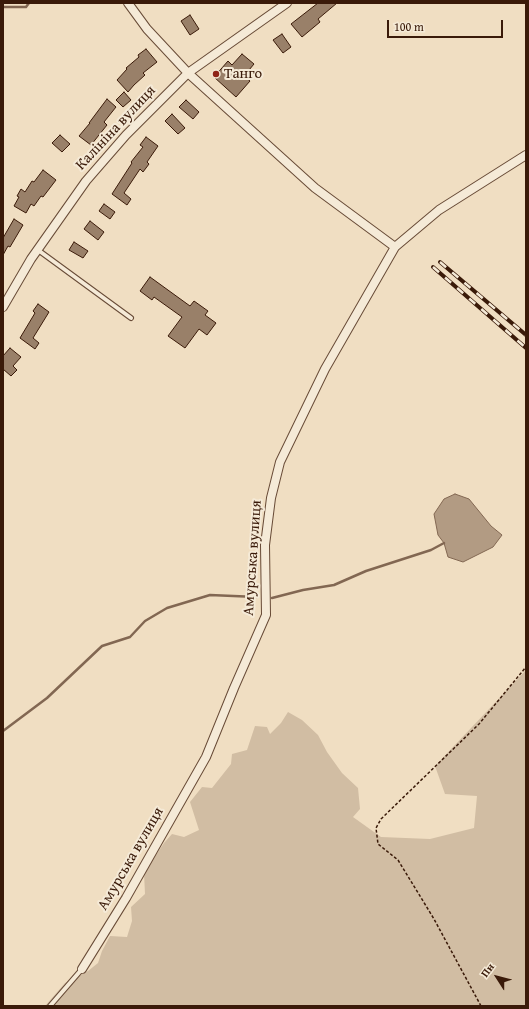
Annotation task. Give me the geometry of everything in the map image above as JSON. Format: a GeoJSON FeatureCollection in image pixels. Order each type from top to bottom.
{"type":"FeatureCollection","features":[{"type":"Feature","properties":{"kind":"street"},"geometry":{"type":"LineString","coordinates":[[128,3],[147,29],[188,73],[315,188],[395,247]]}},
{"type":"Feature","properties":{"kind":"street","name":"Калініна вулиця"},"geometry":{"type":"LineString","coordinates":[[3,308],[37,250],[86,181],[126,135],[188,73],[288,3]]}},
{"type":"Feature","properties":{"kind":"street","name":"Амурська вулиця"},"geometry":{"type":"LineString","coordinates":[[82,969],[126,898],[206,757],[266,615],[265,545],[270,498],[280,462],[325,369],[395,247],[439,210],[526,155]]}},
{"type":"Feature","properties":{"kind":"lane"},"geometry":{"type":"LineString","coordinates":[[37,250],[131,318]]}},
{"type":"Feature","properties":{"kind":"lane"},"geometry":{"type":"LineString","coordinates":[[50,1006],[82,969]]}},
{"type":"Feature","properties":{"kind":"path"},"geometry":{"type":"LineString","coordinates":[[482,1006],[434,919],[398,860],[378,844],[376,828],[381,819],[479,724],[526,667]]}},
{"type":"Feature","properties":{"kind":"shaded area"},"geometry":{"type":"Polygon","coordinates":[[[455,494],[469,499],[491,526],[502,535],[493,547],[463,562],[448,557],[444,543],[438,535],[434,514],[444,499],[455,494]]]}},
{"type":"Feature","properties":{"kind":"shaded area"},"geometry":{"type":"Polygon","coordinates":[[[526,670],[526,1006],[45,1006],[65,983],[88,971],[98,963],[102,951],[110,936],[127,937],[132,921],[131,907],[145,894],[144,873],[164,843],[172,834],[184,837],[199,830],[190,802],[202,787],[212,788],[231,764],[232,754],[247,750],[255,726],[267,727],[270,734],[281,723],[288,712],[302,720],[318,735],[327,752],[342,773],[358,788],[360,809],[353,817],[381,837],[430,839],[474,828],[477,796],[445,794],[435,766],[526,670]]]}},
{"type":"Feature","properties":{"kind":"building"},"geometry":{"type":"Polygon","coordinates":[[[318,3],[337,3],[318,19],[320,22],[302,37],[291,24],[318,3]]]}},
{"type":"Feature","properties":{"kind":"building"},"geometry":{"type":"Polygon","coordinates":[[[190,15],[199,29],[190,35],[181,21],[190,15]]]}},
{"type":"Feature","properties":{"kind":"building"},"geometry":{"type":"Polygon","coordinates":[[[282,34],[291,47],[283,53],[273,40],[282,34]]]}},
{"type":"Feature","properties":{"kind":"building"},"geometry":{"type":"Polygon","coordinates":[[[146,49],[157,62],[143,73],[145,75],[128,92],[117,80],[127,69],[126,68],[139,57],[138,55],[146,49]]]}},
{"type":"Feature","properties":{"kind":"building"},"geometry":{"type":"Polygon","coordinates":[[[242,54],[254,64],[244,76],[250,81],[236,97],[214,77],[228,61],[232,65],[242,54]]]}},
{"type":"Feature","properties":{"kind":"building"},"geometry":{"type":"Polygon","coordinates":[[[124,92],[131,100],[123,107],[116,100],[124,92]]]}},
{"type":"Feature","properties":{"kind":"building"},"geometry":{"type":"Polygon","coordinates":[[[107,99],[116,107],[104,122],[107,125],[91,145],[79,136],[107,99]]]}},
{"type":"Feature","properties":{"kind":"building"},"geometry":{"type":"Polygon","coordinates":[[[186,100],[199,112],[193,119],[179,107],[186,100]]]}},
{"type":"Feature","properties":{"kind":"building"},"geometry":{"type":"Polygon","coordinates":[[[172,114],[185,128],[178,134],[165,121],[172,114]]]}},
{"type":"Feature","properties":{"kind":"building"},"geometry":{"type":"Polygon","coordinates":[[[60,135],[70,144],[62,152],[52,143],[60,135]]]}},
{"type":"Feature","properties":{"kind":"building"},"geometry":{"type":"Polygon","coordinates":[[[146,137],[158,146],[147,162],[149,164],[143,172],[140,169],[124,193],[131,199],[127,205],[112,194],[132,163],[131,162],[143,147],[140,145],[146,137]]]}},
{"type":"Feature","properties":{"kind":"building"},"geometry":{"type":"Polygon","coordinates":[[[43,170],[56,180],[34,206],[31,204],[26,213],[14,206],[19,197],[17,196],[21,189],[25,192],[32,181],[34,182],[43,170]]]}},
{"type":"Feature","properties":{"kind":"building"},"geometry":{"type":"Polygon","coordinates":[[[104,204],[115,212],[110,219],[99,211],[104,204]]]}},
{"type":"Feature","properties":{"kind":"building"},"geometry":{"type":"Polygon","coordinates":[[[14,219],[23,225],[10,247],[8,246],[3,255],[3,238],[14,219]]]}},
{"type":"Feature","properties":{"kind":"building"},"geometry":{"type":"Polygon","coordinates":[[[90,221],[104,232],[98,240],[84,229],[90,221]]]}},
{"type":"Feature","properties":{"kind":"building"},"geometry":{"type":"Polygon","coordinates":[[[74,242],[88,251],[83,258],[69,250],[74,242]]]}},
{"type":"Feature","properties":{"kind":"building"},"geometry":{"type":"Polygon","coordinates":[[[150,277],[190,306],[194,301],[208,311],[205,315],[216,323],[207,335],[199,329],[185,348],[168,336],[182,317],[154,297],[152,300],[140,291],[150,277]]]}},
{"type":"Feature","properties":{"kind":"building"},"geometry":{"type":"Polygon","coordinates":[[[38,304],[49,312],[33,338],[39,343],[35,349],[20,338],[35,313],[33,311],[38,304]]]}},
{"type":"Feature","properties":{"kind":"building"},"geometry":{"type":"Polygon","coordinates":[[[10,348],[21,357],[13,366],[17,370],[11,376],[3,369],[3,356],[10,348]]]}},
{"type":"Feature","properties":{"kind":"waterway"},"geometry":{"type":"LineString","coordinates":[[3,7],[26,7],[29,3]]}},
{"type":"Feature","properties":{"kind":"waterway"},"geometry":{"type":"LineString","coordinates":[[272,598],[303,590],[334,585],[366,571],[431,550],[444,543]]}},
{"type":"Feature","properties":{"kind":"waterway"},"geometry":{"type":"LineString","coordinates":[[3,731],[47,698],[102,646],[130,637],[145,621],[167,608],[210,595],[257,597]]}},
{"type":"Feature","properties":{"kind":"railway"},"geometry":{"type":"LineString","coordinates":[[440,262],[526,335]]}},
{"type":"Feature","properties":{"kind":"railway"},"geometry":{"type":"LineString","coordinates":[[433,267],[526,348]]}},
{"type":"Feature","properties":{"kind":"place","name":"Танго"},"geometry":{"type":"Point","coordinates":[216,74]}}]}
